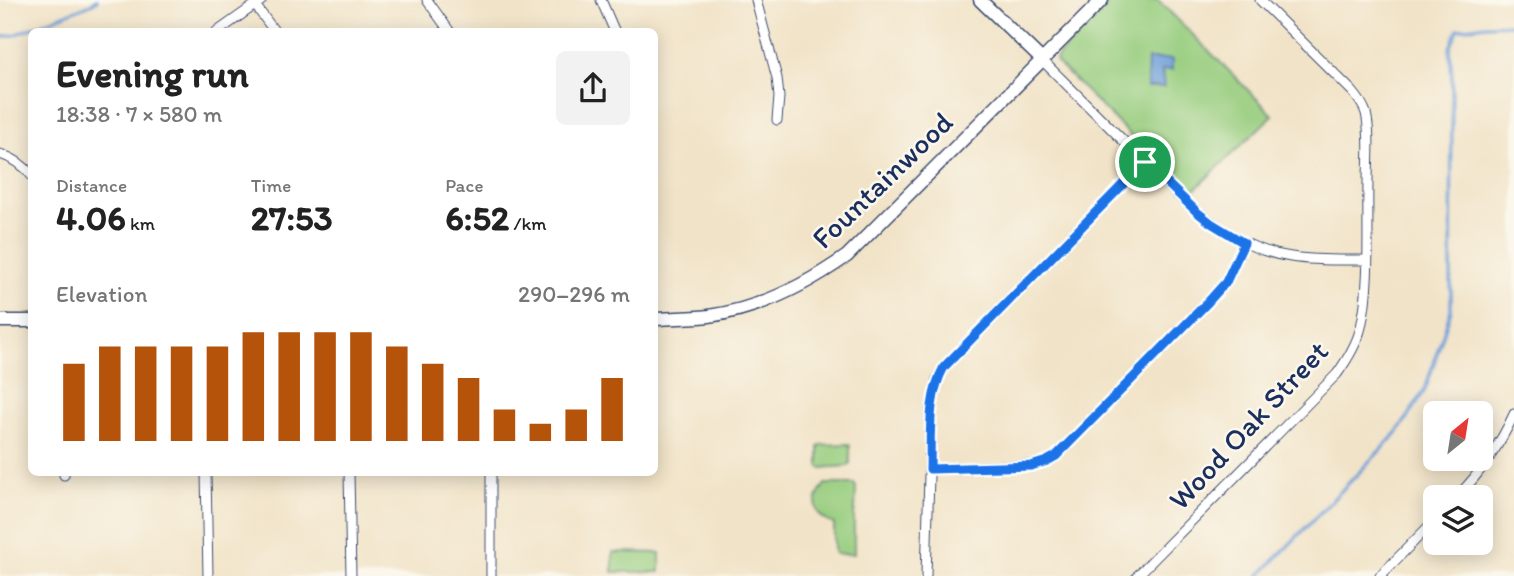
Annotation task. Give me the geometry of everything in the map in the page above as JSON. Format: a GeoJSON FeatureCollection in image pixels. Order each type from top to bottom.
{"type":"FeatureCollection","features":[{"type":"Feature","properties":{"kind":"street"},"geometry":{"type":"LineString","coordinates":[[427,0],[447,28]]}},
{"type":"Feature","properties":{"kind":"street"},"geometry":{"type":"LineString","coordinates":[[601,0],[612,28]]}},
{"type":"Feature","properties":{"kind":"street"},"geometry":{"type":"LineString","coordinates":[[756,0],[777,78],[777,120]]}},
{"type":"Feature","properties":{"kind":"street"},"geometry":{"type":"LineString","coordinates":[[980,0],[1211,223],[1244,243],[1289,257],[1367,260]]}},
{"type":"Feature","properties":{"kind":"street","name":"Fountainwood"},"geometry":{"type":"LineString","coordinates":[[658,319],[712,316],[742,309],[784,294],[818,276],[847,256],[1102,0]]}},
{"type":"Feature","properties":{"kind":"street","name":"Wood Oak Street"},"geometry":{"type":"LineString","coordinates":[[1137,576],[1337,374],[1361,330],[1365,308],[1367,260],[1368,142],[1367,123],[1361,101],[1260,0]]}},
{"type":"Feature","properties":{"kind":"street"},"geometry":{"type":"LineString","coordinates":[[223,28],[259,3],[273,28]]}},
{"type":"Feature","properties":{"kind":"street"},"geometry":{"type":"LineString","coordinates":[[0,154],[15,160],[28,171]]}},
{"type":"Feature","properties":{"kind":"street"},"geometry":{"type":"LineString","coordinates":[[926,576],[932,409],[937,379],[944,367],[1145,162]]}},
{"type":"Feature","properties":{"kind":"street"},"geometry":{"type":"LineString","coordinates":[[930,469],[1031,466],[1056,456],[1226,282],[1244,243]]}},
{"type":"Feature","properties":{"kind":"street"},"geometry":{"type":"LineString","coordinates":[[0,321],[28,321]]}},
{"type":"Feature","properties":{"kind":"street"},"geometry":{"type":"LineString","coordinates":[[1468,485],[1485,466],[1514,414]]}},
{"type":"Feature","properties":{"kind":"street"},"geometry":{"type":"LineString","coordinates":[[206,476],[208,576]]}},
{"type":"Feature","properties":{"kind":"street"},"geometry":{"type":"LineString","coordinates":[[349,476],[351,576]]}},
{"type":"Feature","properties":{"kind":"street"},"geometry":{"type":"LineString","coordinates":[[491,476],[491,576]]}},
{"type":"Feature","properties":{"kind":"street"},"geometry":{"type":"LineString","coordinates":[[1380,576],[1423,532]]}},
{"type":"Feature","properties":{"kind":"green space"},"geometry":{"type":"Polygon","coordinates":[[[1111,0],[1158,0],[1273,115],[1190,194],[1057,63],[1058,56],[1111,0]]]}},
{"type":"Feature","properties":{"kind":"green space"},"geometry":{"type":"Polygon","coordinates":[[[848,444],[848,466],[821,468],[821,445],[848,444]]]}},
{"type":"Feature","properties":{"kind":"green space"},"geometry":{"type":"Polygon","coordinates":[[[825,484],[854,484],[856,487],[854,554],[834,552],[834,524],[821,517],[816,507],[818,496],[825,484]]]}},
{"type":"Feature","properties":{"kind":"green space"},"geometry":{"type":"Polygon","coordinates":[[[613,552],[660,553],[660,572],[613,572],[613,552]]]}},
{"type":"Feature","properties":{"kind":"water"},"geometry":{"type":"Polygon","coordinates":[[[1148,59],[1172,59],[1172,70],[1162,70],[1164,87],[1147,87],[1148,59]]]}},
{"type":"Feature","properties":{"kind":"waterway"},"geometry":{"type":"LineString","coordinates":[[31,28],[97,0]]}},
{"type":"Feature","properties":{"kind":"waterway"},"geometry":{"type":"LineString","coordinates":[[1259,576],[1397,433],[1425,390],[1451,310],[1450,48],[1458,29],[1514,24]]}},
{"type":"Feature","properties":{"kind":"waterway"},"geometry":{"type":"LineString","coordinates":[[0,37],[28,29]]}},
{"type":"Feature","properties":{"kind":"route"},"geometry":{"type":"LineString","coordinates":[[1145,162],[1197,212],[1244,243],[1226,282],[1056,456],[1031,466],[930,469],[934,390],[944,367],[1145,162]]}}]}
